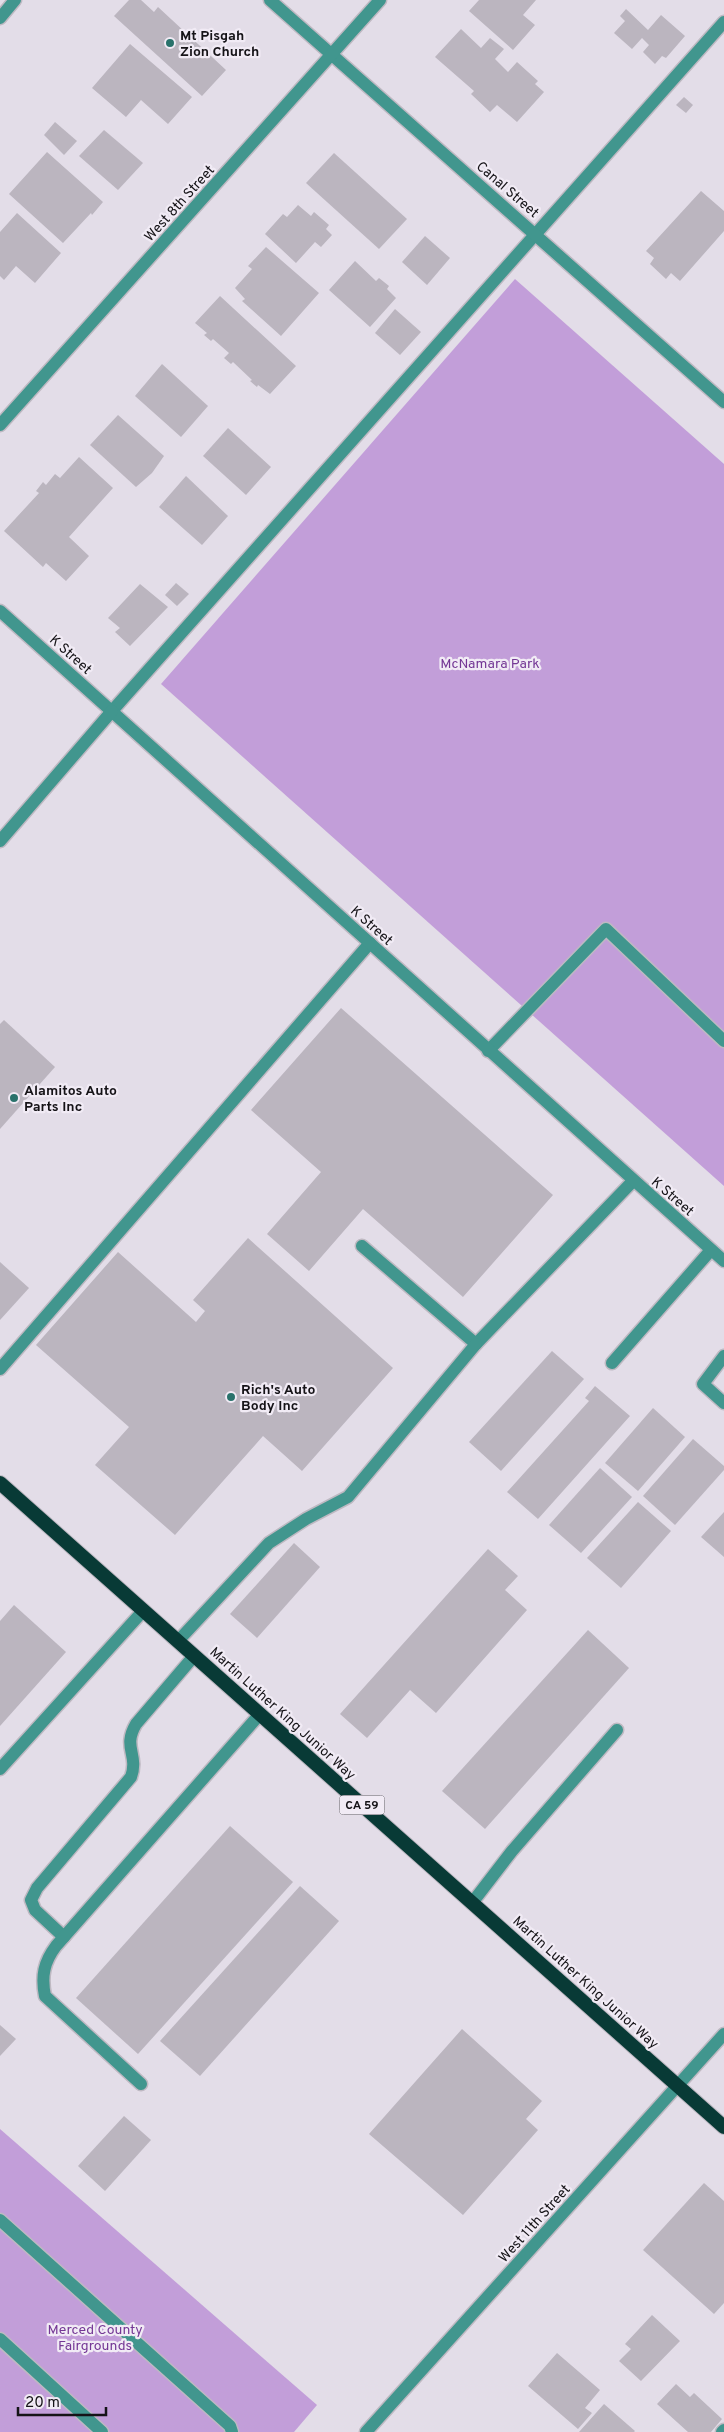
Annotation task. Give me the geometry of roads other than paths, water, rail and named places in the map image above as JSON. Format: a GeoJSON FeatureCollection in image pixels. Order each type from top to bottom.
{"type":"FeatureCollection","features":[{"type":"Feature","properties":{"kind":"highway","name":"Martin Luther King Junior Way"},"geometry":{"type":"LineString","coordinates":[[0,1483],[724,2127]]}},
{"type":"Feature","properties":{"kind":"street"},"geometry":{"type":"LineString","coordinates":[[0,18],[15,0]]}},
{"type":"Feature","properties":{"kind":"street","name":"Canal Street"},"geometry":{"type":"LineString","coordinates":[[270,0],[724,402]]}},
{"type":"Feature","properties":{"kind":"street","name":"West 8th Street"},"geometry":{"type":"LineString","coordinates":[[0,425],[380,0]]}},
{"type":"Feature","properties":{"kind":"street"},"geometry":{"type":"LineString","coordinates":[[0,841],[112,711],[724,22]]}},
{"type":"Feature","properties":{"kind":"street","name":"K Street"},"geometry":{"type":"LineString","coordinates":[[0,610],[632,1181],[724,1261]]}},
{"type":"Feature","properties":{"kind":"street"},"geometry":{"type":"LineString","coordinates":[[488,1051],[606,929],[724,1041]]}},
{"type":"Feature","properties":{"kind":"street"},"geometry":{"type":"LineString","coordinates":[[0,1368],[370,943]]}},
{"type":"Feature","properties":{"kind":"street"},"geometry":{"type":"LineString","coordinates":[[178,1642],[269,1543],[306,1519],[348,1497],[476,1344],[632,1181]]}},
{"type":"Feature","properties":{"kind":"street"},"geometry":{"type":"LineString","coordinates":[[362,1246],[476,1344]]}},
{"type":"Feature","properties":{"kind":"street"},"geometry":{"type":"LineString","coordinates":[[612,1363],[711,1250]]}},
{"type":"Feature","properties":{"kind":"street"},"geometry":{"type":"LineString","coordinates":[[724,1356],[703,1384],[724,1403]]}},
{"type":"Feature","properties":{"kind":"street"},"geometry":{"type":"LineString","coordinates":[[0,1769],[143,1611]]}},
{"type":"Feature","properties":{"kind":"street"},"geometry":{"type":"LineString","coordinates":[[64,1937],[35,1910],[32,1900],[36,1888],[131,1778],[135,1767],[129,1746],[129,1736],[136,1724],[194,1656]]}},
{"type":"Feature","properties":{"kind":"street"},"geometry":{"type":"LineString","coordinates":[[141,2084],[45,1996],[42,1983],[48,1957],[260,1714]]}},
{"type":"Feature","properties":{"kind":"street"},"geometry":{"type":"LineString","coordinates":[[472,1903],[512,1852],[617,1730]]}},
{"type":"Feature","properties":{"kind":"street","name":"West 11th Street"},"geometry":{"type":"LineString","coordinates":[[366,2432],[724,2034]]}},
{"type":"Feature","properties":{"kind":"street"},"geometry":{"type":"LineString","coordinates":[[0,2220],[230,2426],[232,2432]]}},
{"type":"Feature","properties":{"kind":"street"},"geometry":{"type":"LineString","coordinates":[[0,2338],[102,2432]]}},
{"type":"Feature","properties":{"kind":"place","name":"Mt Pisgah Zion Church"},"geometry":{"type":"Point","coordinates":[170,43]}},
{"type":"Feature","properties":{"kind":"place","name":"Alamitos Auto Parts Inc"},"geometry":{"type":"Point","coordinates":[14,1098]}},
{"type":"Feature","properties":{"kind":"place","name":"Rich's Auto Body Inc"},"geometry":{"type":"Point","coordinates":[231,1397]}},
{"type":"Feature","properties":{"kind":"park label","name":"McNamara Park"},"geometry":{"type":"Point","coordinates":[490,663]}},
{"type":"Feature","properties":{"kind":"park label","name":"Merced County Fairgrounds"},"geometry":{"type":"Point","coordinates":[95,2338]}}]}
